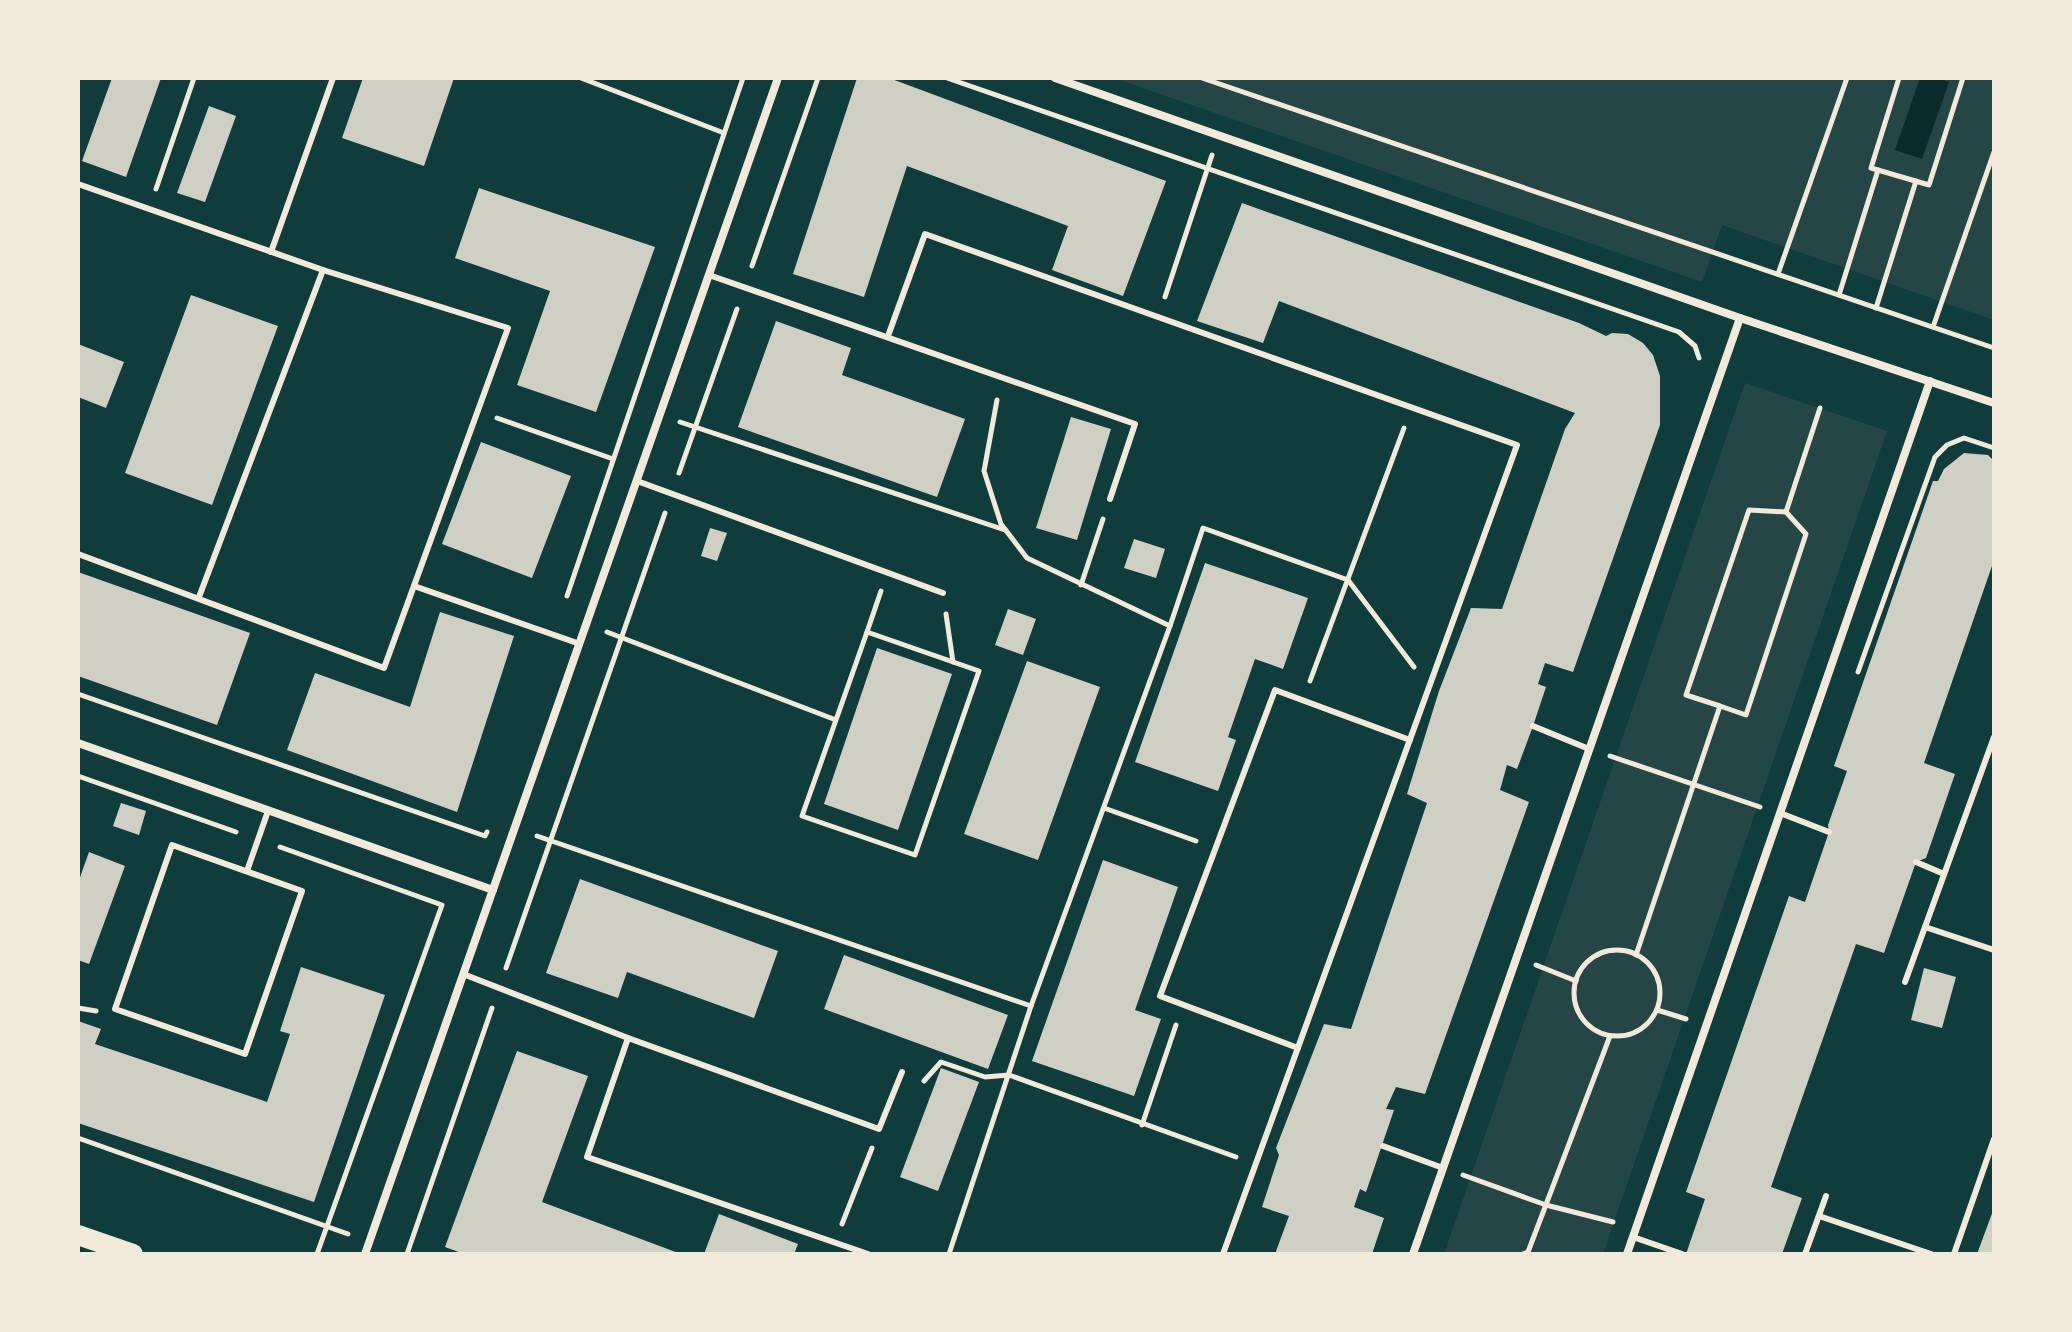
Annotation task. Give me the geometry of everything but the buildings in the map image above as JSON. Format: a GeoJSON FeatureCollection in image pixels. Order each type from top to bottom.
{"type":"FeatureCollection","features":[{"type":"Feature","properties":{"kind":"main road"},"geometry":{"type":"LineString","coordinates":[[78,1235],[133,1254]]}},
{"type":"Feature","properties":{"kind":"street"},"geometry":{"type":"LineString","coordinates":[[365,1254],[778,78]]}},
{"type":"Feature","properties":{"kind":"street"},"geometry":{"type":"LineString","coordinates":[[1055,78],[1740,318],[1994,403]]}},
{"type":"Feature","properties":{"kind":"street"},"geometry":{"type":"LineString","coordinates":[[1413,1254],[1740,318]]}},
{"type":"Feature","properties":{"kind":"street"},"geometry":{"type":"LineString","coordinates":[[1627,1254],[1930,381]]}},
{"type":"Feature","properties":{"kind":"street"},"geometry":{"type":"LineString","coordinates":[[78,743],[493,890]]}},
{"type":"Feature","properties":{"kind":"lane"},"geometry":{"type":"LineString","coordinates":[[271,252],[333,78]]}},
{"type":"Feature","properties":{"kind":"lane"},"geometry":{"type":"LineString","coordinates":[[78,184],[323,270],[508,328],[384,668],[78,554]]}},
{"type":"Feature","properties":{"kind":"lane"},"geometry":{"type":"LineString","coordinates":[[888,336],[925,234],[1517,445],[1223,1254]]}},
{"type":"Feature","properties":{"kind":"lane"},"geometry":{"type":"LineString","coordinates":[[199,597],[323,270]]}},
{"type":"Feature","properties":{"kind":"lane"},"geometry":{"type":"LineString","coordinates":[[709,275],[1135,424],[1110,499]]}},
{"type":"Feature","properties":{"kind":"lane"},"geometry":{"type":"LineString","coordinates":[[637,481],[943,593]]}},
{"type":"Feature","properties":{"kind":"lane"},"geometry":{"type":"LineString","coordinates":[[414,586],[580,644]]}},
{"type":"Feature","properties":{"kind":"lane"},"geometry":{"type":"LineString","coordinates":[[1429,687],[1439,691]]}},
{"type":"Feature","properties":{"kind":"lane"},"geometry":{"type":"LineString","coordinates":[[1298,1048],[1160,996],[1275,690],[1410,740]]}},
{"type":"Feature","properties":{"kind":"lane"},"geometry":{"type":"LineString","coordinates":[[1533,726],[1589,749]]}},
{"type":"Feature","properties":{"kind":"lane"},"geometry":{"type":"LineString","coordinates":[[1905,982],[1994,737]]}},
{"type":"Feature","properties":{"kind":"lane"},"geometry":{"type":"LineString","coordinates":[[247,871],[268,811]]}},
{"type":"Feature","properties":{"kind":"lane"},"geometry":{"type":"LineString","coordinates":[[1780,813],[1829,832]]}},
{"type":"Feature","properties":{"kind":"lane"},"geometry":{"type":"LineString","coordinates":[[172,845],[247,871],[302,891],[245,1054],[115,1009],[172,845]]}},
{"type":"Feature","properties":{"kind":"lane"},"geometry":{"type":"LineString","coordinates":[[1916,862],[1944,874]]}},
{"type":"Feature","properties":{"kind":"lane"},"geometry":{"type":"LineString","coordinates":[[1925,927],[1994,950]]}},
{"type":"Feature","properties":{"kind":"lane"},"geometry":{"type":"LineString","coordinates":[[463,974],[879,1129],[902,1072]]}},
{"type":"Feature","properties":{"kind":"lane"},"geometry":{"type":"LineString","coordinates":[[628,1038],[587,1157],[868,1254]]}},
{"type":"Feature","properties":{"kind":"lane"},"geometry":{"type":"LineString","coordinates":[[1277,1107],[1289,1111]]}},
{"type":"Feature","properties":{"kind":"lane"},"geometry":{"type":"LineString","coordinates":[[1954,1254],[1994,1139]]}},
{"type":"Feature","properties":{"kind":"lane"},"geometry":{"type":"LineString","coordinates":[[1383,1146],[1443,1168]]}},
{"type":"Feature","properties":{"kind":"lane"},"geometry":{"type":"LineString","coordinates":[[1805,1254],[1826,1196]]}},
{"type":"Feature","properties":{"kind":"lane"},"geometry":{"type":"LineString","coordinates":[[1819,1216],[1931,1254]]}},
{"type":"Feature","properties":{"kind":"lane"},"geometry":{"type":"LineString","coordinates":[[1633,1237],[1682,1254]]}},
{"type":"Feature","properties":{"kind":"path"},"geometry":{"type":"LineString","coordinates":[[150,209],[194,78]]}},
{"type":"Feature","properties":{"kind":"path"},"geometry":{"type":"LineString","coordinates":[[581,78],[724,133]]}},
{"type":"Feature","properties":{"kind":"path"},"geometry":{"type":"LineString","coordinates":[[554,634],[743,78]]}},
{"type":"Feature","properties":{"kind":"path"},"geometry":{"type":"LineString","coordinates":[[405,1253],[818,78]]}},
{"type":"Feature","properties":{"kind":"path"},"geometry":{"type":"LineString","coordinates":[[947,78],[1679,332],[1695,346],[1703,368]]}},
{"type":"Feature","properties":{"kind":"path"},"geometry":{"type":"LineString","coordinates":[[1202,78],[1994,348]]}},
{"type":"Feature","properties":{"kind":"path"},"geometry":{"type":"LineString","coordinates":[[1778,274],[1847,78]]}},
{"type":"Feature","properties":{"kind":"path"},"geometry":{"type":"LineString","coordinates":[[1899,78],[1871,168],[1929,185],[1963,78]]}},
{"type":"Feature","properties":{"kind":"path"},"geometry":{"type":"LineString","coordinates":[[1158,317],[1219,135]]}},
{"type":"Feature","properties":{"kind":"path"},"geometry":{"type":"LineString","coordinates":[[1933,327],[1994,152]]}},
{"type":"Feature","properties":{"kind":"path"},"geometry":{"type":"LineString","coordinates":[[1839,295],[1878,170]]}},
{"type":"Feature","properties":{"kind":"path"},"geometry":{"type":"LineString","coordinates":[[1876,308],[1916,181]]}},
{"type":"Feature","properties":{"kind":"path"},"geometry":{"type":"LineString","coordinates":[[1001,376],[984,471],[1001,524],[1027,558],[1170,626]]}},
{"type":"Feature","properties":{"kind":"path"},"geometry":{"type":"LineString","coordinates":[[1303,700],[1412,408]]}},
{"type":"Feature","properties":{"kind":"path"},"geometry":{"type":"LineString","coordinates":[[1786,512],[1820,408]]}},
{"type":"Feature","properties":{"kind":"path"},"geometry":{"type":"LineString","coordinates":[[477,411],[613,459]]}},
{"type":"Feature","properties":{"kind":"path"},"geometry":{"type":"LineString","coordinates":[[659,416],[1006,530]]}},
{"type":"Feature","properties":{"kind":"path"},"geometry":{"type":"LineString","coordinates":[[1081,585],[1110,499]]}},
{"type":"Feature","properties":{"kind":"path"},"geometry":{"type":"LineString","coordinates":[[1749,510],[1786,512],[1806,534],[1746,715],[1720,706],[1686,695],[1749,510]]}},
{"type":"Feature","properties":{"kind":"path"},"geometry":{"type":"LineString","coordinates":[[949,1254],[1031,1006],[1203,528],[1348,580],[1429,687]]}},
{"type":"Feature","properties":{"kind":"path"},"geometry":{"type":"LineString","coordinates":[[867,632],[979,671],[915,855],[802,816],[887,573]]}},
{"type":"Feature","properties":{"kind":"path"},"geometry":{"type":"LineString","coordinates":[[943,593],[953,662]]}},
{"type":"Feature","properties":{"kind":"path"},"geometry":{"type":"LineString","coordinates":[[586,624],[836,720]]}},
{"type":"Feature","properties":{"kind":"path"},"geometry":{"type":"LineString","coordinates":[[78,694],[485,836],[490,821]]}},
{"type":"Feature","properties":{"kind":"path"},"geometry":{"type":"LineString","coordinates":[[1636,955],[1720,706]]}},
{"type":"Feature","properties":{"kind":"path"},"geometry":{"type":"LineString","coordinates":[[1589,749],[1780,813]]}},
{"type":"Feature","properties":{"kind":"path"},"geometry":{"type":"LineString","coordinates":[[78,776],[442,905],[317,1254]]}},
{"type":"Feature","properties":{"kind":"path"},"geometry":{"type":"LineString","coordinates":[[1104,808],[1215,848]]}},
{"type":"Feature","properties":{"kind":"path"},"geometry":{"type":"LineString","coordinates":[[536,835],[1031,1006]]}},
{"type":"Feature","properties":{"kind":"path"},"geometry":{"type":"LineString","coordinates":[[1625,951],[1636,955],[1655,973],[1659,985],[1657,1010],[1638,1031],[1610,1036],[1599,1033],[1581,1017],[1576,1005],[1576,981],[1590,961],[1600,954],[1625,951]]}},
{"type":"Feature","properties":{"kind":"path"},"geometry":{"type":"LineString","coordinates":[[1516,958],[1576,981]]}},
{"type":"Feature","properties":{"kind":"path"},"geometry":{"type":"LineString","coordinates":[[1142,1125],[1183,1005]]}},
{"type":"Feature","properties":{"kind":"path"},"geometry":{"type":"LineString","coordinates":[[1527,1253],[1610,1036]]}},
{"type":"Feature","properties":{"kind":"path"},"geometry":{"type":"LineString","coordinates":[[1009,1075],[1256,1164]]}},
{"type":"Feature","properties":{"kind":"path"},"geometry":{"type":"LineString","coordinates":[[78,1138],[350,1235]]}},
{"type":"Feature","properties":{"kind":"path"},"geometry":{"type":"LineString","coordinates":[[1443,1168],[1546,1205],[1614,1222],[1633,1237]]}},
{"type":"Feature","properties":{"kind":"shaded area"},"geometry":{"type":"Polygon","coordinates":[[[1114,78],[1994,78],[1994,320],[1722,225],[1702,282],[1114,78]]]}},
{"type":"Feature","properties":{"kind":"shaded area"},"geometry":{"type":"Polygon","coordinates":[[[1920,78],[1949,82],[1922,159],[1895,150],[1920,78]]]}},
{"type":"Feature","properties":{"kind":"shaded area"},"geometry":{"type":"Polygon","coordinates":[[[1745,383],[1887,431],[1603,1254],[1444,1254],[1745,383]]]}}]}
